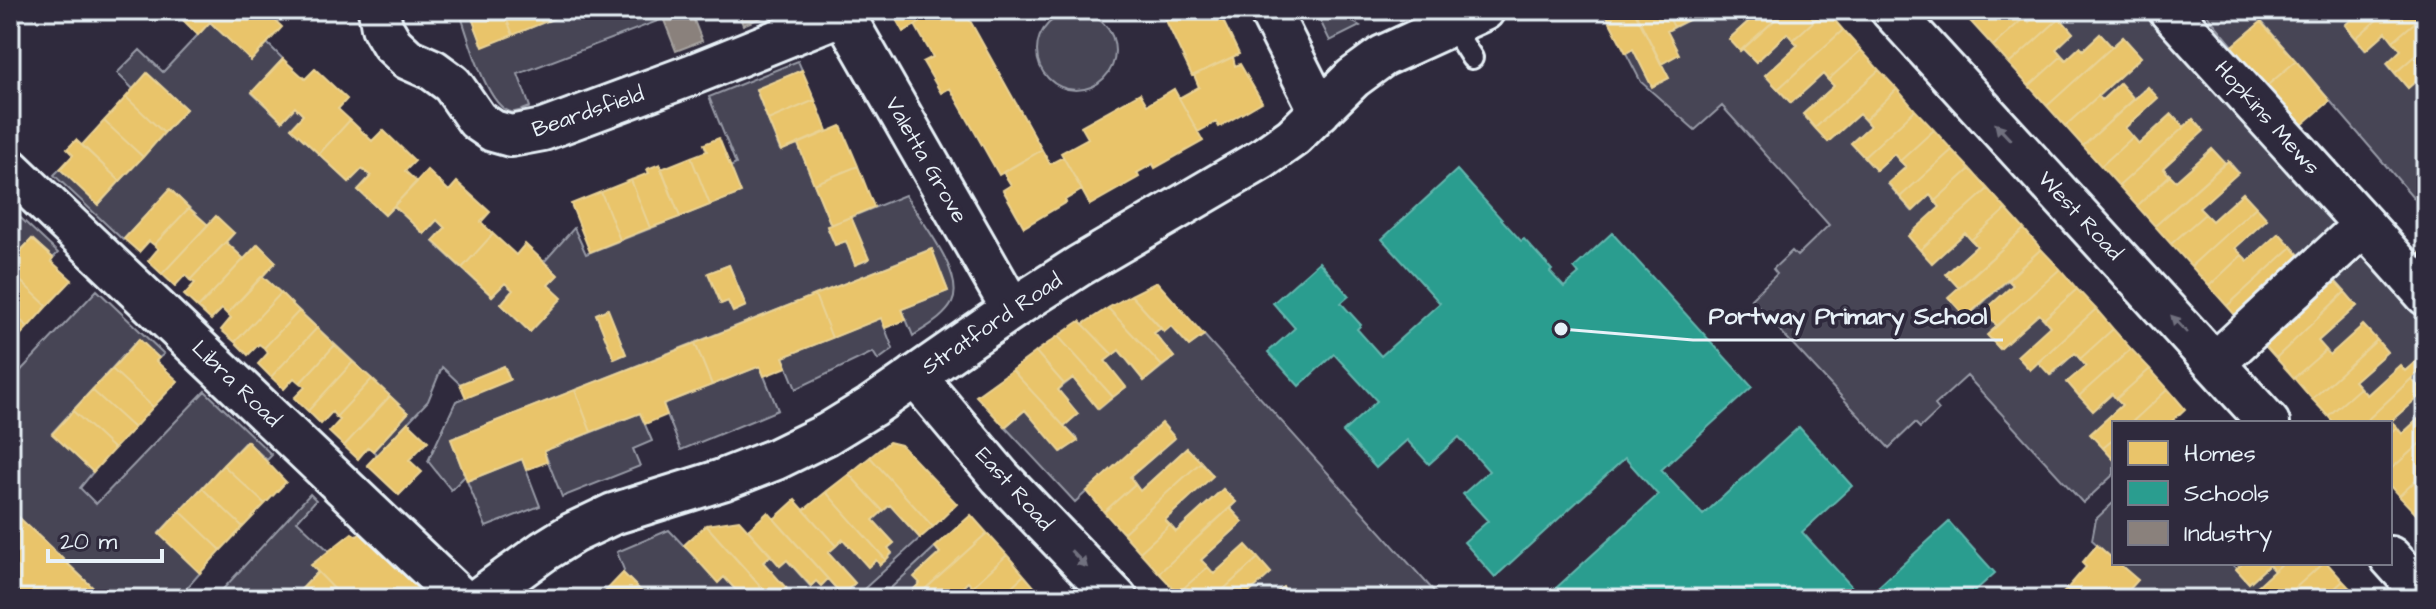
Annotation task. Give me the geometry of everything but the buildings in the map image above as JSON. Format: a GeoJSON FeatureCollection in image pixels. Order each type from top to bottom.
{"type":"FeatureCollection","features":[{"type":"Feature","properties":{"kind":"street","name":"Beardsfield"},"geometry":{"type":"LineString","coordinates":[[379,10],[382,27],[392,44],[408,59],[433,70],[452,84],[477,120],[493,131],[511,136],[543,130],[705,70],[842,12]]}},
{"type":"Feature","properties":{"kind":"street"},"geometry":{"type":"LineString","coordinates":[[1269,10],[1320,111]]}},
{"type":"Feature","properties":{"kind":"street","name":"West Road"},"geometry":{"type":"LineString","coordinates":[[1891,10],[2267,421]]}},
{"type":"Feature","properties":{"kind":"street","name":"Hopkins Mews"},"geometry":{"type":"LineString","coordinates":[[2169,10],[2426,295]]}},
{"type":"Feature","properties":{"kind":"street","name":"Valetta Grove"},"geometry":{"type":"LineString","coordinates":[[842,12],[1012,309]]}},
{"type":"Feature","properties":{"kind":"street","name":"Stratford Road"},"geometry":{"type":"LineString","coordinates":[[485,596],[544,551],[613,514],[722,480],[776,459],[827,434],[1079,266],[1262,159],[1293,137],[1353,78],[1383,56],[1469,31]]}},
{"type":"Feature","properties":{"kind":"street","name":"Libra Road"},"geometry":{"type":"LineString","coordinates":[[10,169],[485,596]]}},
{"type":"Feature","properties":{"kind":"street"},"geometry":{"type":"LineString","coordinates":[[2215,363],[2364,225]]}},
{"type":"Feature","properties":{"kind":"street","name":"East Road"},"geometry":{"type":"LineString","coordinates":[[915,376],[1000,477],[1117,599]]}},
{"type":"Feature","properties":{"kind":"street"},"geometry":{"type":"LineString","coordinates":[[2392,559],[2426,597]]}},
{"type":"Feature","properties":{"kind":"shaded area"},"geometry":{"type":"Polygon","coordinates":[[[459,10],[469,10],[483,46],[576,10],[660,10],[663,19],[518,74],[530,107],[511,112],[493,97],[472,51],[459,10]]]}},
{"type":"Feature","properties":{"kind":"shaded area"},"geometry":{"type":"Polygon","coordinates":[[[1315,10],[1332,10],[1360,26],[1330,41],[1315,10]]]}},
{"type":"Feature","properties":{"kind":"shaded area"},"geometry":{"type":"Polygon","coordinates":[[[1708,10],[1761,10],[1730,38],[1740,51],[1743,49],[1756,62],[1787,33],[1798,45],[1765,75],[1791,103],[1823,74],[1834,86],[1803,114],[1828,141],[1859,114],[1870,126],[1851,143],[1876,170],[1894,154],[1906,167],[1888,184],[1912,211],[1930,195],[1940,207],[1932,262],[1965,233],[1977,246],[1947,273],[1959,288],[1949,298],[1967,317],[2008,280],[2013,285],[1997,326],[1988,335],[1999,348],[2039,314],[2050,326],[2038,362],[2051,375],[2075,353],[2086,366],[2068,383],[2112,394],[2122,405],[2091,434],[2112,458],[2112,476],[2083,503],[1967,376],[1935,405],[1939,410],[1920,428],[1915,423],[1889,448],[1751,299],[1777,274],[1773,269],[1792,251],[1797,256],[1829,225],[1722,106],[1695,130],[1641,82],[1626,53],[1633,49],[1652,86],[1669,78],[1661,64],[1667,31],[1708,10]]]}},
{"type":"Feature","properties":{"kind":"shaded area"},"geometry":{"type":"Polygon","coordinates":[[[2053,10],[2146,10],[2329,211],[2338,226],[2302,258],[2279,233],[2248,261],[2235,248],[2267,219],[2243,193],[2212,221],[2199,208],[2238,172],[2212,149],[2176,181],[2163,168],[2203,130],[2193,119],[2184,127],[2172,114],[2139,144],[2125,128],[2157,98],[2147,87],[2134,99],[2120,84],[2102,100],[2098,96],[2141,57],[2123,37],[2112,47],[2100,34],[2066,60],[2056,49],[2073,33],[2053,10]]]}},
{"type":"Feature","properties":{"kind":"shaded area"},"geometry":{"type":"Polygon","coordinates":[[[2203,10],[2331,10],[2338,18],[2347,10],[2362,10],[2345,25],[2365,50],[2386,32],[2401,50],[2387,64],[2408,88],[2426,75],[2426,101],[2423,104],[2426,109],[2426,212],[2262,22],[2233,46],[2203,10]]]}},
{"type":"Feature","properties":{"kind":"shaded area"},"geometry":{"type":"Polygon","coordinates":[[[1076,12],[1091,15],[1108,29],[1115,51],[1112,66],[1098,83],[1076,90],[1061,87],[1044,73],[1037,51],[1040,36],[1054,19],[1076,12]]]}},
{"type":"Feature","properties":{"kind":"shaded area"},"geometry":{"type":"Polygon","coordinates":[[[210,22],[251,60],[267,43],[283,59],[252,93],[282,121],[295,107],[303,115],[291,128],[349,182],[362,169],[371,176],[358,190],[385,215],[394,206],[424,234],[437,220],[445,228],[433,242],[492,296],[505,283],[513,290],[501,304],[530,332],[548,285],[557,274],[544,262],[574,228],[586,254],[740,193],[730,167],[736,164],[709,97],[798,61],[802,70],[756,90],[780,150],[798,144],[831,225],[827,227],[835,245],[846,241],[855,265],[868,260],[851,217],[905,195],[947,263],[955,291],[952,303],[940,318],[913,336],[902,309],[948,291],[931,249],[451,439],[465,476],[451,490],[428,461],[456,401],[509,380],[504,366],[460,384],[442,367],[428,401],[377,455],[373,451],[408,413],[262,276],[276,262],[258,245],[244,259],[226,242],[234,233],[208,225],[170,190],[123,240],[54,175],[60,169],[99,204],[186,109],[148,74],[133,89],[117,73],[140,50],[163,72],[210,22]],[[729,265],[709,273],[721,304],[728,301],[733,312],[746,306],[729,265]],[[607,309],[596,314],[615,359],[626,354],[607,309]]]}},
{"type":"Feature","properties":{"kind":"shaded area"},"geometry":{"type":"Polygon","coordinates":[[[10,208],[58,253],[53,258],[32,239],[10,262],[10,208]]]}},
{"type":"Feature","properties":{"kind":"shaded area"},"geometry":{"type":"Polygon","coordinates":[[[2358,256],[2377,263],[2426,317],[2426,354],[2367,395],[2354,381],[2387,352],[2364,326],[2330,355],[2318,341],[2357,306],[2332,277],[2358,256]]]}},
{"type":"Feature","properties":{"kind":"shaded area"},"geometry":{"type":"Polygon","coordinates":[[[97,290],[164,354],[159,358],[138,340],[52,433],[93,472],[80,488],[96,504],[205,391],[272,455],[267,460],[246,441],[159,533],[200,573],[185,590],[193,599],[105,599],[10,509],[10,382],[97,290]]]}},
{"type":"Feature","properties":{"kind":"shaded area"},"geometry":{"type":"Polygon","coordinates":[[[881,318],[893,349],[878,360],[873,352],[796,389],[783,357],[881,318]]]}},
{"type":"Feature","properties":{"kind":"shaded area"},"geometry":{"type":"Polygon","coordinates":[[[1171,326],[1189,346],[1204,335],[1441,599],[1295,599],[1283,587],[1269,599],[1242,599],[1271,573],[1246,546],[1214,574],[1201,560],[1243,522],[1230,508],[1236,502],[1223,489],[1176,532],[1165,520],[1213,475],[1187,448],[1140,491],[1130,477],[1174,439],[1162,424],[1075,502],[1005,427],[1025,410],[1062,452],[1078,440],[1064,426],[1078,414],[1058,390],[1073,378],[1099,409],[1125,387],[1105,361],[1119,350],[1144,381],[1174,357],[1154,333],[1161,328],[1164,332],[1171,326]]]}},
{"type":"Feature","properties":{"kind":"shaded area"},"geometry":{"type":"Polygon","coordinates":[[[2426,365],[2426,412],[2402,434],[2391,421],[2423,392],[2411,379],[2426,365]]]}},
{"type":"Feature","properties":{"kind":"shaded area"},"geometry":{"type":"Polygon","coordinates":[[[760,366],[778,410],[681,450],[663,404],[760,366]]]}},
{"type":"Feature","properties":{"kind":"shaded area"},"geometry":{"type":"Polygon","coordinates":[[[640,413],[652,441],[633,449],[640,466],[562,497],[544,451],[640,413]]]}},
{"type":"Feature","properties":{"kind":"shaded area"},"geometry":{"type":"Polygon","coordinates":[[[522,459],[540,506],[486,527],[467,481],[522,459]]]}},
{"type":"Feature","properties":{"kind":"shaded area"},"geometry":{"type":"Polygon","coordinates":[[[310,494],[316,500],[297,521],[329,551],[318,572],[292,599],[214,599],[310,494]]]}},
{"type":"Feature","properties":{"kind":"shaded area"},"geometry":{"type":"Polygon","coordinates":[[[2112,504],[2112,558],[2092,540],[2096,519],[2112,504]]]}},
{"type":"Feature","properties":{"kind":"shaded area"},"geometry":{"type":"Polygon","coordinates":[[[890,505],[920,538],[853,599],[782,599],[779,596],[763,563],[771,555],[780,566],[787,560],[810,586],[816,581],[828,579],[842,595],[855,583],[828,553],[843,539],[868,566],[876,560],[880,564],[892,554],[888,548],[894,543],[873,520],[890,505]]]}},
{"type":"Feature","properties":{"kind":"shaded area"},"geometry":{"type":"Polygon","coordinates":[[[669,530],[718,582],[724,577],[744,599],[649,599],[623,573],[617,552],[669,530]]]}},
{"type":"Feature","properties":{"kind":"shaded area"},"geometry":{"type":"Polygon","coordinates":[[[935,547],[940,553],[915,576],[920,583],[914,589],[919,595],[914,599],[879,599],[935,547]]]}},
{"type":"Feature","properties":{"kind":"shaded area"},"geometry":{"type":"Polygon","coordinates":[[[2120,565],[2233,565],[2249,583],[2269,565],[2274,571],[2255,589],[2260,595],[2256,599],[2121,599],[2137,580],[2120,565]]]}},
{"type":"Feature","properties":{"kind":"shaded area"},"geometry":{"type":"Polygon","coordinates":[[[968,582],[979,595],[974,599],[950,599],[968,582]]]}},
{"type":"Feature","properties":{"kind":"place","name":"Portway Primary School"},"geometry":{"type":"Point","coordinates":[1561,329]}}]}
